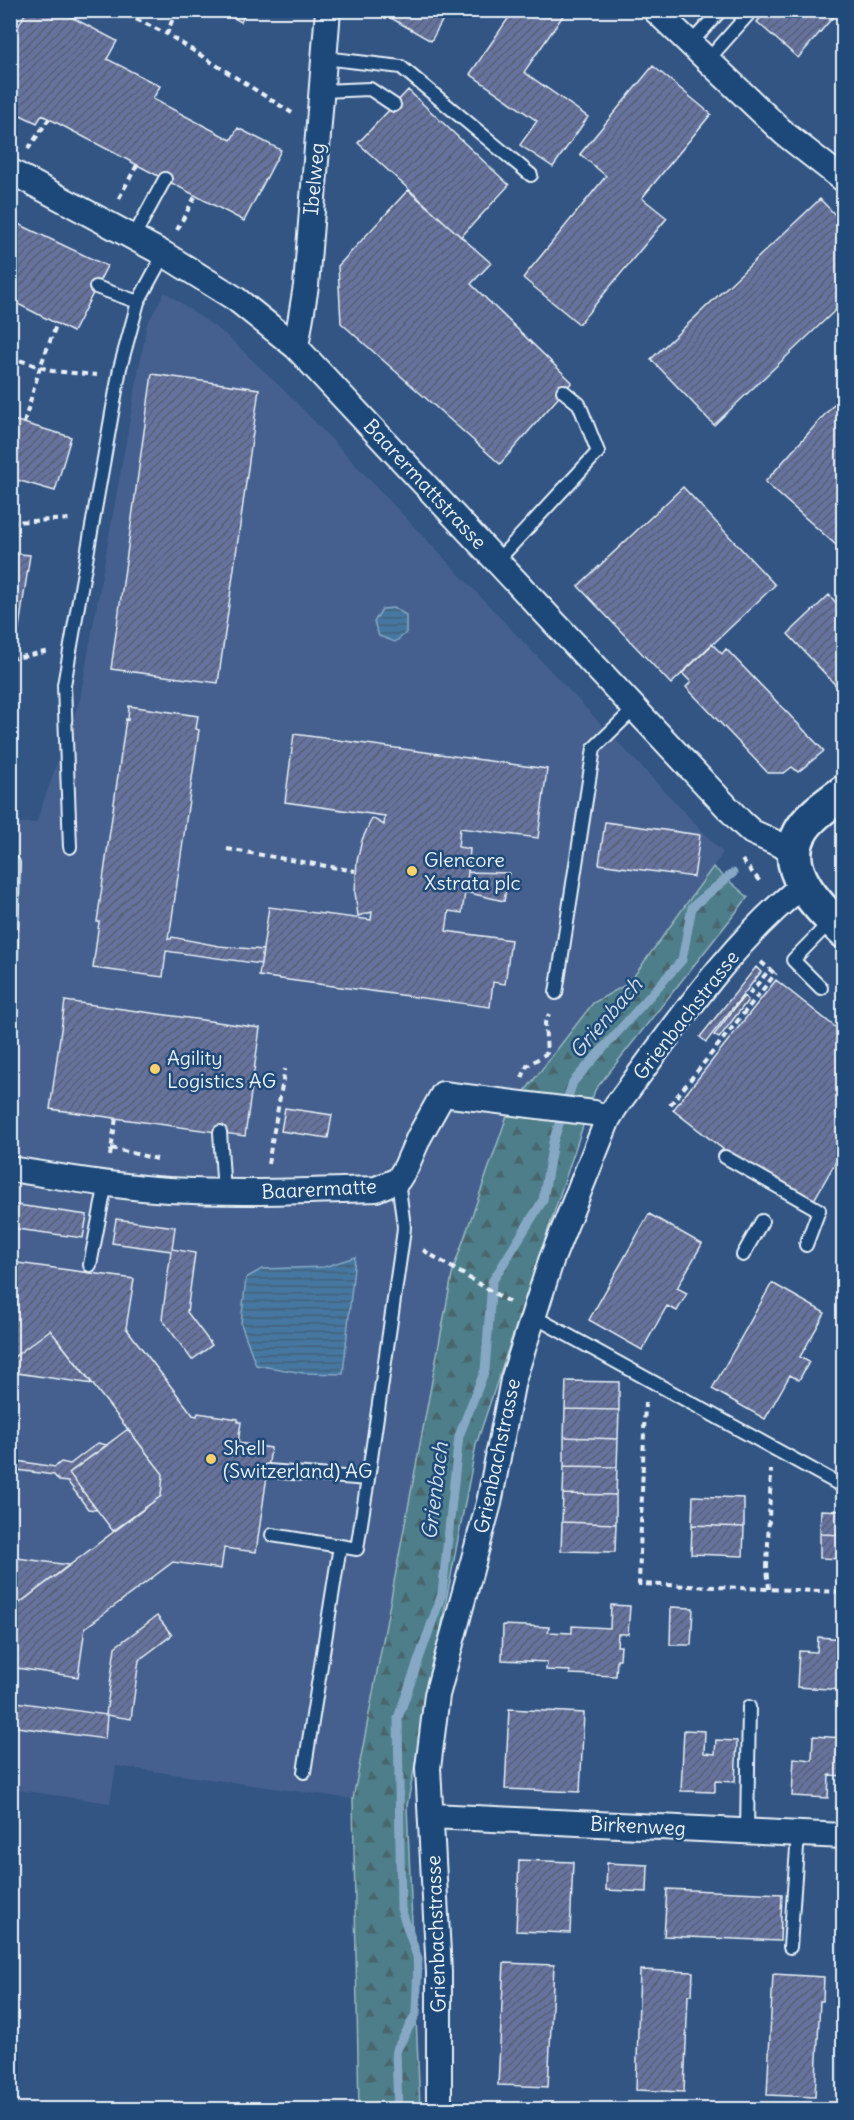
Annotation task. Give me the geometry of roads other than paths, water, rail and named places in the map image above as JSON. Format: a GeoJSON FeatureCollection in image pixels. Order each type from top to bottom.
{"type":"FeatureCollection","features":[{"type":"Feature","properties":{"kind":"street","name":"Ibelweg"},"geometry":{"type":"LineString","coordinates":[[296,347],[306,286],[328,10]]}},
{"type":"Feature","properties":{"kind":"street"},"geometry":{"type":"LineString","coordinates":[[655,10],[785,134],[843,180]]}},
{"type":"Feature","properties":{"kind":"street","name":"Baarermattstrasse"},"geometry":{"type":"LineString","coordinates":[[11,171],[164,254],[236,299],[296,347],[752,832],[794,852]]}},
{"type":"Feature","properties":{"kind":"street"},"geometry":{"type":"LineString","coordinates":[[837,925],[791,895],[796,867],[794,852],[799,833],[807,823],[840,795]]}},
{"type":"Feature","properties":{"kind":"street","name":"Grienbachstrasse"},"geometry":{"type":"LineString","coordinates":[[439,2109],[439,1972],[428,1768],[436,1695],[489,1503],[513,1380],[551,1261],[608,1119],[720,968],[758,924],[791,895]]}},
{"type":"Feature","properties":{"kind":"street","name":"Baarermatte"},"geometry":{"type":"LineString","coordinates":[[10,1169],[167,1190],[264,1192],[376,1189],[398,1180],[442,1094],[594,1113],[608,1119]]}},
{"type":"Feature","properties":{"kind":"street","name":"Birkenweg"},"geometry":{"type":"LineString","coordinates":[[432,1816],[843,1836]]}},
{"type":"Feature","properties":{"kind":"lane"},"geometry":{"type":"LineString","coordinates":[[699,52],[721,10]]}},
{"type":"Feature","properties":{"kind":"lane"},"geometry":{"type":"LineString","coordinates":[[699,52],[752,10]]}},
{"type":"Feature","properties":{"kind":"lane"},"geometry":{"type":"LineString","coordinates":[[324,58],[401,67],[531,175]]}},
{"type":"Feature","properties":{"kind":"lane"},"geometry":{"type":"LineString","coordinates":[[322,91],[370,89],[394,105]]}},
{"type":"Feature","properties":{"kind":"lane"},"geometry":{"type":"LineString","coordinates":[[133,237],[165,180]]}},
{"type":"Feature","properties":{"kind":"lane"},"geometry":{"type":"LineString","coordinates":[[70,847],[64,685],[118,378],[138,302],[164,254]]}},
{"type":"Feature","properties":{"kind":"lane"},"geometry":{"type":"LineString","coordinates":[[96,287],[138,302]]}},
{"type":"Feature","properties":{"kind":"lane"},"geometry":{"type":"LineString","coordinates":[[497,561],[598,452],[579,404],[563,391]]}},
{"type":"Feature","properties":{"kind":"lane"},"geometry":{"type":"LineString","coordinates":[[556,993],[594,748],[635,708]]}},
{"type":"Feature","properties":{"kind":"lane"},"geometry":{"type":"LineString","coordinates":[[10,987],[13,863]]}},
{"type":"Feature","properties":{"kind":"lane"},"geometry":{"type":"LineString","coordinates":[[822,988],[793,960],[837,925]]}},
{"type":"Feature","properties":{"kind":"lane"},"geometry":{"type":"LineString","coordinates":[[220,1132],[224,1192]]}},
{"type":"Feature","properties":{"kind":"lane"},"geometry":{"type":"LineString","coordinates":[[725,1157],[819,1210],[806,1245]]}},
{"type":"Feature","properties":{"kind":"lane"},"geometry":{"type":"LineString","coordinates":[[272,1535],[357,1549],[403,1238],[404,1227],[398,1180]]}},
{"type":"Feature","properties":{"kind":"lane"},"geometry":{"type":"LineString","coordinates":[[90,1265],[105,1183]]}},
{"type":"Feature","properties":{"kind":"lane"},"geometry":{"type":"LineString","coordinates":[[743,1256],[762,1221]]}},
{"type":"Feature","properties":{"kind":"lane"},"geometry":{"type":"LineString","coordinates":[[533,1316],[843,1487]]}},
{"type":"Feature","properties":{"kind":"lane"},"geometry":{"type":"LineString","coordinates":[[268,1471],[368,1479]]}},
{"type":"Feature","properties":{"kind":"lane"},"geometry":{"type":"LineString","coordinates":[[304,1772],[340,1546]]}},
{"type":"Feature","properties":{"kind":"lane"},"geometry":{"type":"LineString","coordinates":[[747,1831],[749,1707]]}},
{"type":"Feature","properties":{"kind":"lane"},"geometry":{"type":"LineString","coordinates":[[790,1947],[798,1834]]}},
{"type":"Feature","properties":{"kind":"waterway","name":"Grienbach"},"geometry":{"type":"LineString","coordinates":[[398,2110],[396,2051],[416,2014],[418,1959],[401,1909],[398,1718],[442,1594],[459,1436],[485,1370],[492,1282],[543,1200],[553,1142],[573,1082],[682,960],[692,907],[733,873]]}},
{"type":"Feature","properties":{"kind":"place","name":"Glencore Xstrata plc"},"geometry":{"type":"Point","coordinates":[412,871]}},
{"type":"Feature","properties":{"kind":"place","name":"Agility Logistics AG"},"geometry":{"type":"Point","coordinates":[155,1069]}},
{"type":"Feature","properties":{"kind":"place","name":"Shell (Switzerland) AG"},"geometry":{"type":"Point","coordinates":[211,1459]}}]}
